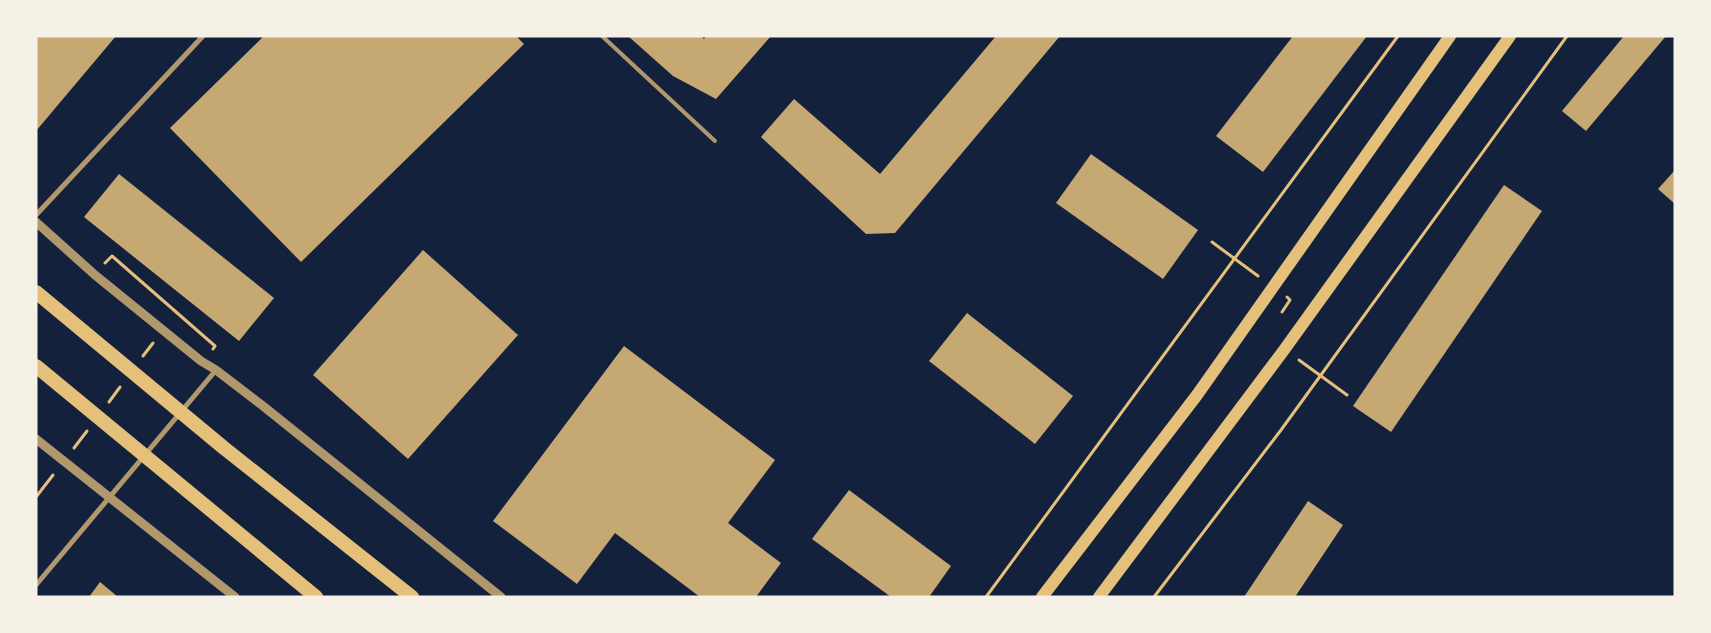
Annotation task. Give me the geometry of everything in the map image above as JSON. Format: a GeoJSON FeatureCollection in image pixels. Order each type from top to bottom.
{"type":"FeatureCollection","features":[{"type":"Feature","properties":{"kind":"highway"},"geometry":{"type":"LineString","coordinates":[[36,292],[181,413],[412,597]]}},
{"type":"Feature","properties":{"kind":"highway"},"geometry":{"type":"LineString","coordinates":[[36,366],[316,597]]}},
{"type":"Feature","properties":{"kind":"main road"},"geometry":{"type":"LineString","coordinates":[[1042,597],[1197,394],[1450,36]]}},
{"type":"Feature","properties":{"kind":"main road"},"geometry":{"type":"LineString","coordinates":[[1099,597],[1284,350],[1510,36]]}},
{"type":"Feature","properties":{"kind":"street"},"geometry":{"type":"LineString","coordinates":[[36,215],[203,36]]}},
{"type":"Feature","properties":{"kind":"street"},"geometry":{"type":"LineString","coordinates":[[36,222],[95,275],[201,361],[216,370],[501,597]]}},
{"type":"Feature","properties":{"kind":"street"},"geometry":{"type":"LineString","coordinates":[[36,586],[216,370]]}},
{"type":"Feature","properties":{"kind":"street"},"geometry":{"type":"LineString","coordinates":[[36,439],[236,597]]}},
{"type":"Feature","properties":{"kind":"lane"},"geometry":{"type":"LineString","coordinates":[[602,36],[715,141]]}},
{"type":"Feature","properties":{"kind":"path"},"geometry":{"type":"LineString","coordinates":[[986,597],[1398,36]]}},
{"type":"Feature","properties":{"kind":"path"},"geometry":{"type":"LineString","coordinates":[[1154,597],[1321,376],[1567,36]]}},
{"type":"Feature","properties":{"kind":"path"},"geometry":{"type":"LineString","coordinates":[[1212,242],[1290,300],[1280,314]]}},
{"type":"Feature","properties":{"kind":"path"},"geometry":{"type":"LineString","coordinates":[[112,256],[215,346]]}},
{"type":"Feature","properties":{"kind":"path"},"geometry":{"type":"LineString","coordinates":[[1284,350],[1347,395]]}},
{"type":"Feature","properties":{"kind":"building"},"geometry":{"type":"Polygon","coordinates":[[[36,36],[116,36],[36,131],[36,36]]]}},
{"type":"Feature","properties":{"kind":"building"},"geometry":{"type":"Polygon","coordinates":[[[264,36],[516,36],[524,44],[301,262],[170,128],[264,36]]]}},
{"type":"Feature","properties":{"kind":"building"},"geometry":{"type":"Polygon","coordinates":[[[628,36],[701,36],[704,39],[706,36],[771,36],[716,99],[673,76],[628,36]]]}},
{"type":"Feature","properties":{"kind":"building"},"geometry":{"type":"Polygon","coordinates":[[[996,36],[1060,36],[895,233],[866,234],[761,137],[794,99],[880,174],[996,36]]]}},
{"type":"Feature","properties":{"kind":"building"},"geometry":{"type":"Polygon","coordinates":[[[1293,36],[1367,36],[1263,172],[1216,136],[1293,36]]]}},
{"type":"Feature","properties":{"kind":"building"},"geometry":{"type":"Polygon","coordinates":[[[1624,36],[1666,36],[1586,131],[1562,111],[1624,36]]]}},
{"type":"Feature","properties":{"kind":"building"},"geometry":{"type":"Polygon","coordinates":[[[1091,154],[1198,230],[1163,279],[1056,203],[1091,154]]]}},
{"type":"Feature","properties":{"kind":"building"},"geometry":{"type":"Polygon","coordinates":[[[1675,170],[1675,204],[1658,189],[1675,170]]]}},
{"type":"Feature","properties":{"kind":"building"},"geometry":{"type":"Polygon","coordinates":[[[119,174],[274,298],[239,341],[84,217],[119,174]]]}},
{"type":"Feature","properties":{"kind":"building"},"geometry":{"type":"Polygon","coordinates":[[[1504,185],[1542,211],[1391,432],[1353,406],[1504,185]]]}},
{"type":"Feature","properties":{"kind":"building"},"geometry":{"type":"Polygon","coordinates":[[[423,250],[518,335],[408,459],[313,375],[423,250]]]}},
{"type":"Feature","properties":{"kind":"building"},"geometry":{"type":"Polygon","coordinates":[[[967,313],[1073,396],[1035,444],[929,361],[967,313]]]}},
{"type":"Feature","properties":{"kind":"building"},"geometry":{"type":"Polygon","coordinates":[[[624,346],[775,460],[728,523],[781,563],[756,597],[700,597],[615,533],[577,584],[493,521],[624,346]]]}},
{"type":"Feature","properties":{"kind":"building"},"geometry":{"type":"Polygon","coordinates":[[[849,490],[951,566],[929,597],[891,597],[812,539],[849,490]]]}},
{"type":"Feature","properties":{"kind":"building"},"geometry":{"type":"Polygon","coordinates":[[[1308,501],[1343,525],[1295,597],[1244,597],[1308,501]]]}},
{"type":"Feature","properties":{"kind":"building"},"geometry":{"type":"Polygon","coordinates":[[[100,582],[118,597],[89,597],[100,582]]]}}]}
